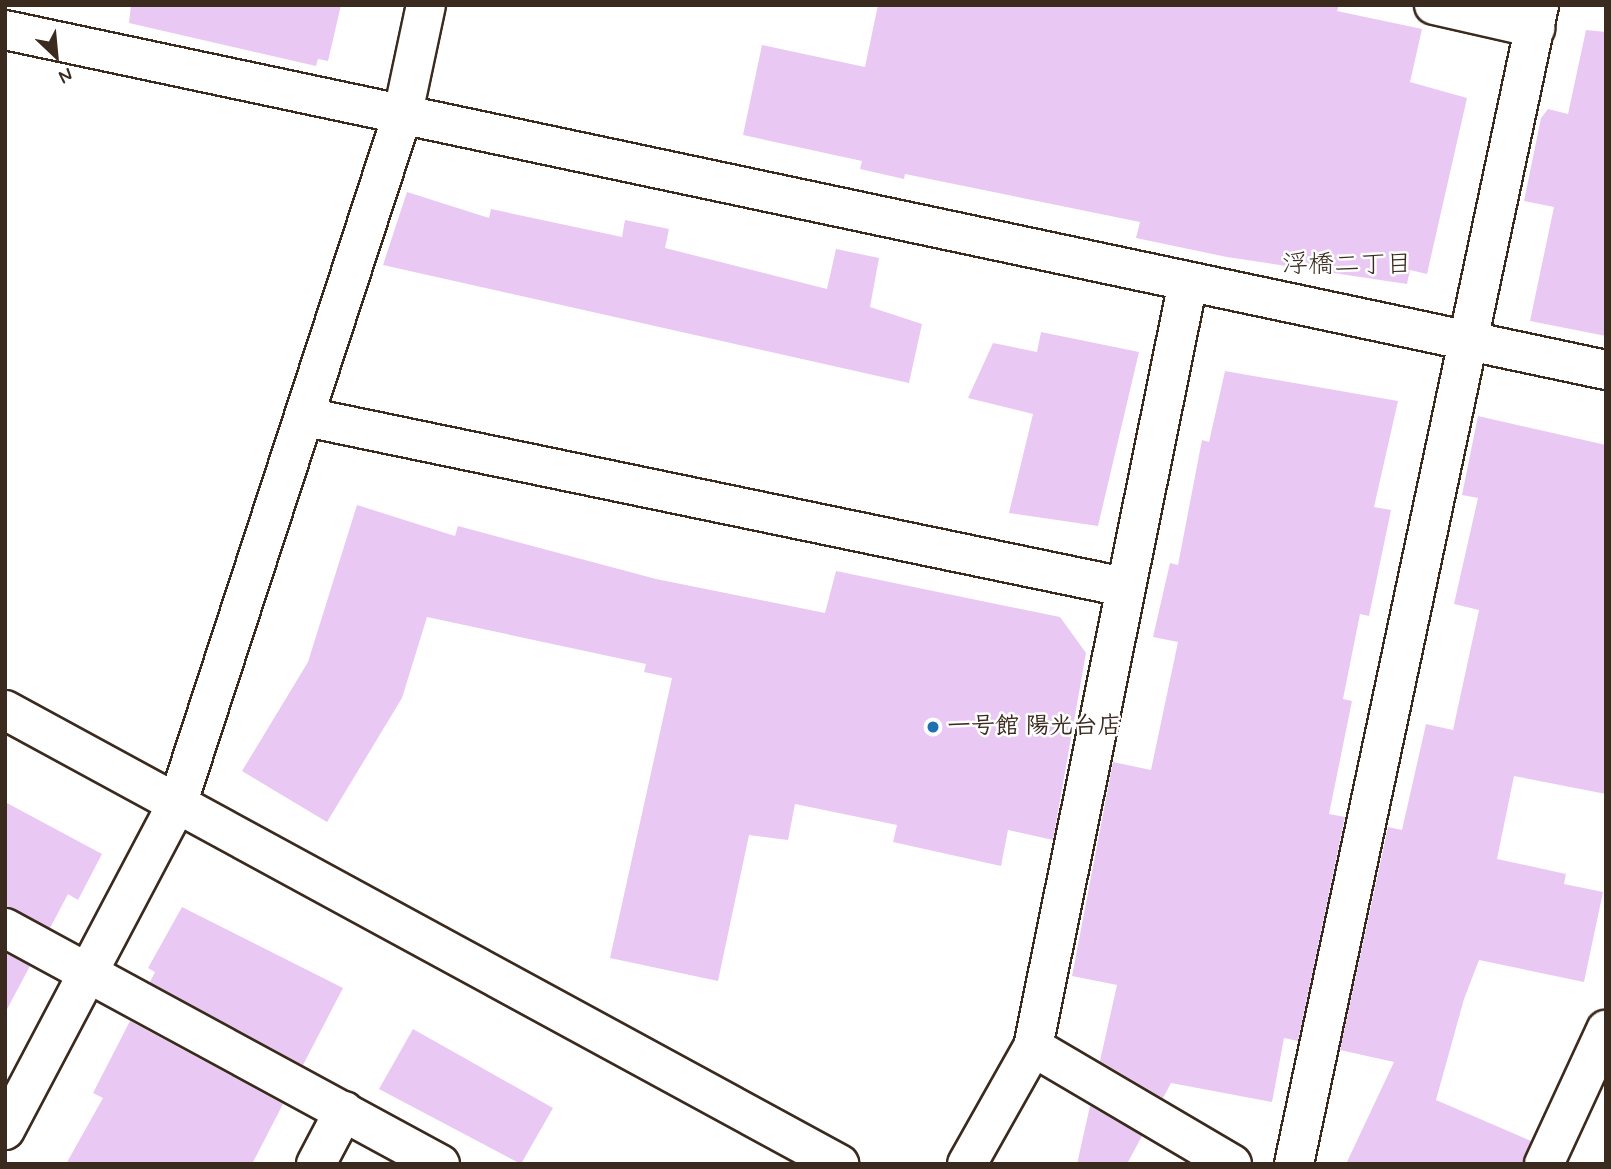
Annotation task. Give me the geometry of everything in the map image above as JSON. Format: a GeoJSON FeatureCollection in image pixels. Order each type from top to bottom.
{"type":"FeatureCollection","features":[{"type":"Feature","properties":{"kind":"street"},"geometry":{"type":"LineString","coordinates":[[5,1130],[178,802],[306,417],[403,113],[426,5]]}},
{"type":"Feature","properties":{"kind":"street"},"geometry":{"type":"LineString","coordinates":[[1294,1164],[1465,339],[1537,16],[1434,5]]}},
{"type":"Feature","properties":{"kind":"street"},"geometry":{"type":"LineString","coordinates":[[5,30],[1606,370]]}},
{"type":"Feature","properties":{"kind":"street"},"geometry":{"type":"LineString","coordinates":[[967,1164],[1033,1047],[1124,587],[1188,282]]}},
{"type":"Feature","properties":{"kind":"street"},"geometry":{"type":"LineString","coordinates":[[306,417],[1124,587]]}},
{"type":"Feature","properties":{"kind":"street"},"geometry":{"type":"LineString","coordinates":[[5,710],[839,1164]]}},
{"type":"Feature","properties":{"kind":"street"},"geometry":{"type":"LineString","coordinates":[[5,928],[440,1164]]}},
{"type":"Feature","properties":{"kind":"street"},"geometry":{"type":"LineString","coordinates":[[1544,1164],[1606,1030]]}},
{"type":"Feature","properties":{"kind":"street"},"geometry":{"type":"LineString","coordinates":[[1033,1047],[1232,1164]]}},
{"type":"Feature","properties":{"kind":"street"},"geometry":{"type":"LineString","coordinates":[[316,1164],[344,1111]]}},
{"type":"Feature","properties":{"kind":"building"},"geometry":{"type":"Polygon","coordinates":[[[131,5],[341,5],[328,61],[318,59],[316,66],[129,23],[131,5]]]}},
{"type":"Feature","properties":{"kind":"building"},"geometry":{"type":"Polygon","coordinates":[[[878,5],[1339,5],[1337,11],[1422,29],[1410,82],[1467,98],[1427,274],[1410,270],[1407,284],[1227,257],[1136,238],[1140,222],[905,174],[904,179],[860,169],[862,161],[743,135],[762,45],[865,67],[878,5]]]}},
{"type":"Feature","properties":{"kind":"building"},"geometry":{"type":"Polygon","coordinates":[[[1586,30],[1606,32],[1606,336],[1530,321],[1554,207],[1524,201],[1541,118],[1548,109],[1568,114],[1586,30]]]}},
{"type":"Feature","properties":{"kind":"building"},"geometry":{"type":"Polygon","coordinates":[[[407,192],[489,218],[491,209],[622,237],[625,220],[669,229],[665,248],[827,289],[836,249],[879,258],[870,307],[922,324],[909,383],[383,265],[407,192]]]}},
{"type":"Feature","properties":{"kind":"building"},"geometry":{"type":"Polygon","coordinates":[[[1041,332],[1139,352],[1098,526],[1009,513],[1033,414],[968,398],[993,343],[1037,352],[1041,332]]]}},
{"type":"Feature","properties":{"kind":"building"},"geometry":{"type":"Polygon","coordinates":[[[1225,371],[1398,401],[1374,507],[1391,510],[1369,616],[1360,614],[1343,699],[1352,701],[1329,814],[1345,817],[1298,1041],[1284,1038],[1272,1102],[1171,1083],[1163,1098],[1100,1061],[1117,985],[1072,976],[1113,762],[1151,770],[1178,642],[1153,637],[1170,563],[1178,565],[1202,440],[1209,442],[1225,371]]]}},
{"type":"Feature","properties":{"kind":"building"},"geometry":{"type":"Polygon","coordinates":[[[1478,416],[1606,445],[1606,794],[1514,776],[1497,859],[1566,874],[1564,884],[1603,892],[1584,982],[1479,960],[1464,999],[1436,1100],[1531,1141],[1522,1164],[1346,1164],[1394,1062],[1340,1050],[1388,827],[1402,830],[1426,724],[1453,730],[1479,610],[1454,604],[1478,498],[1462,495],[1478,416]]]}},
{"type":"Feature","properties":{"kind":"building"},"geometry":{"type":"Polygon","coordinates":[[[357,505],[455,536],[458,526],[656,579],[825,613],[836,571],[1060,617],[1086,653],[1053,840],[1008,830],[1001,866],[893,842],[897,825],[795,804],[788,840],[749,835],[718,981],[610,958],[672,678],[644,672],[646,664],[427,617],[402,698],[327,822],[242,771],[308,662],[357,505]]]}},
{"type":"Feature","properties":{"kind":"building"},"geometry":{"type":"Polygon","coordinates":[[[5,802],[102,854],[78,900],[68,894],[50,928],[5,906],[5,802]]]}},
{"type":"Feature","properties":{"kind":"building"},"geometry":{"type":"Polygon","coordinates":[[[182,907],[343,988],[303,1065],[150,982],[155,972],[148,968],[182,907]]]}},
{"type":"Feature","properties":{"kind":"building"},"geometry":{"type":"Polygon","coordinates":[[[5,953],[30,966],[5,1013],[5,953]]]}},
{"type":"Feature","properties":{"kind":"building"},"geometry":{"type":"Polygon","coordinates":[[[130,1021],[283,1104],[252,1164],[66,1164],[103,1098],[93,1093],[130,1021]]]}},
{"type":"Feature","properties":{"kind":"building"},"geometry":{"type":"Polygon","coordinates":[[[413,1029],[553,1108],[521,1164],[379,1089],[413,1029]]]}},
{"type":"Feature","properties":{"kind":"building"},"geometry":{"type":"Polygon","coordinates":[[[1090,1106],[1142,1136],[1127,1164],[1077,1164],[1090,1106]]]}},
{"type":"Feature","properties":{"kind":"place","name":"一号館 陽光台店"},"geometry":{"type":"Point","coordinates":[933,727]}},
{"type":"Feature","properties":{"kind":"district","name":"浮橋二丁目"},"geometry":{"type":"Point","coordinates":[1347,266]}}]}
